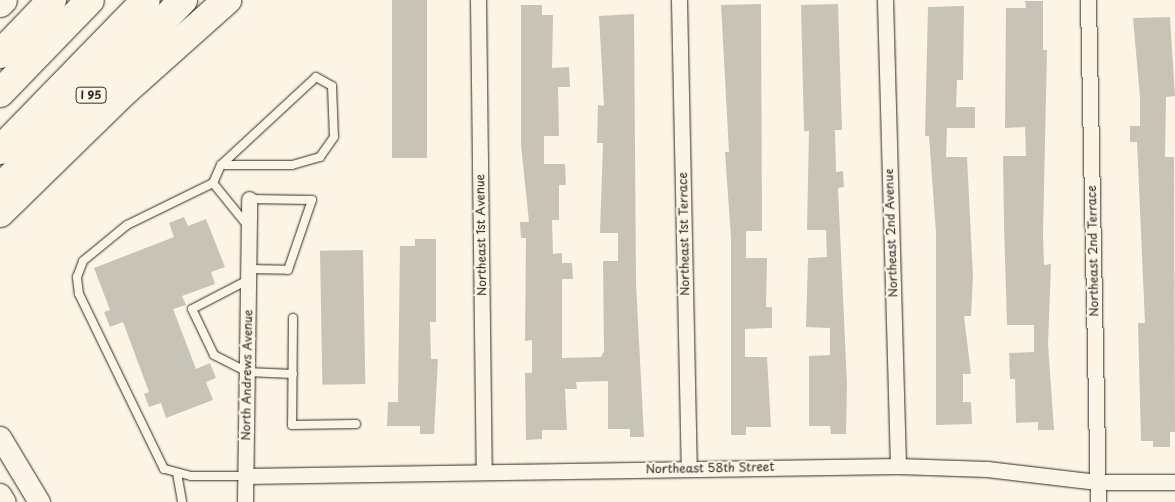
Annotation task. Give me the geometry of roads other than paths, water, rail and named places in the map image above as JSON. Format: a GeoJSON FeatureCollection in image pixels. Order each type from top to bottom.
{"type":"FeatureCollection","features":[{"type":"Feature","properties":{"kind":"highway"},"geometry":{"type":"LineString","coordinates":[[0,3],[3,0]]}},
{"type":"Feature","properties":{"kind":"highway"},"geometry":{"type":"LineString","coordinates":[[0,54],[52,0]]}},
{"type":"Feature","properties":{"kind":"highway"},"geometry":{"type":"LineString","coordinates":[[0,93],[90,0]]}},
{"type":"Feature","properties":{"kind":"highway"},"geometry":{"type":"LineString","coordinates":[[0,150],[146,0]]}},
{"type":"Feature","properties":{"kind":"highway","name":"I 95"},"geometry":{"type":"LineString","coordinates":[[0,189],[183,0]]}},
{"type":"Feature","properties":{"kind":"highway"},"geometry":{"type":"LineString","coordinates":[[0,213],[125,91],[227,0]]}},
{"type":"Feature","properties":{"kind":"main road"},"geometry":{"type":"LineString","coordinates":[[0,437],[39,502]]}},
{"type":"Feature","properties":{"kind":"main road"},"geometry":{"type":"LineString","coordinates":[[0,494],[5,502]]}},
{"type":"Feature","properties":{"kind":"street","name":"Northeast 1st Avenue"},"geometry":{"type":"LineString","coordinates":[[478,0],[484,471]]}},
{"type":"Feature","properties":{"kind":"street","name":"Northeast 1st Terrace"},"geometry":{"type":"LineString","coordinates":[[679,0],[689,469]]}},
{"type":"Feature","properties":{"kind":"street","name":"Northeast 2nd Avenue"},"geometry":{"type":"LineString","coordinates":[[885,0],[898,466]]}},
{"type":"Feature","properties":{"kind":"street","name":"Northeast 2nd Terrace"},"geometry":{"type":"LineString","coordinates":[[1088,0],[1098,502]]}},
{"type":"Feature","properties":{"kind":"street","name":"North Andrews Avenue"},"geometry":{"type":"LineString","coordinates":[[245,502],[249,199]]}},
{"type":"Feature","properties":{"kind":"street","name":"Northeast 58th Street"},"geometry":{"type":"LineString","coordinates":[[245,476],[898,466],[988,469],[1097,482],[1175,482]]}},
{"type":"Feature","properties":{"kind":"lane"},"geometry":{"type":"LineString","coordinates":[[221,164],[292,165],[320,156],[334,138],[332,86],[316,77],[221,164],[213,183],[127,225],[83,261],[77,277],[79,294],[146,438],[164,469],[177,474],[245,476]]}},
{"type":"Feature","properties":{"kind":"lane"},"geometry":{"type":"LineString","coordinates":[[213,183],[249,228]]}},
{"type":"Feature","properties":{"kind":"lane"},"geometry":{"type":"LineString","coordinates":[[249,199],[312,200],[288,270],[248,275],[192,309],[214,354],[247,372],[293,374]]}},
{"type":"Feature","properties":{"kind":"lane"},"geometry":{"type":"LineString","coordinates":[[293,318],[292,425],[356,424]]}},
{"type":"Feature","properties":{"kind":"lane"},"geometry":{"type":"LineString","coordinates":[[177,474],[182,502]]}}]}
